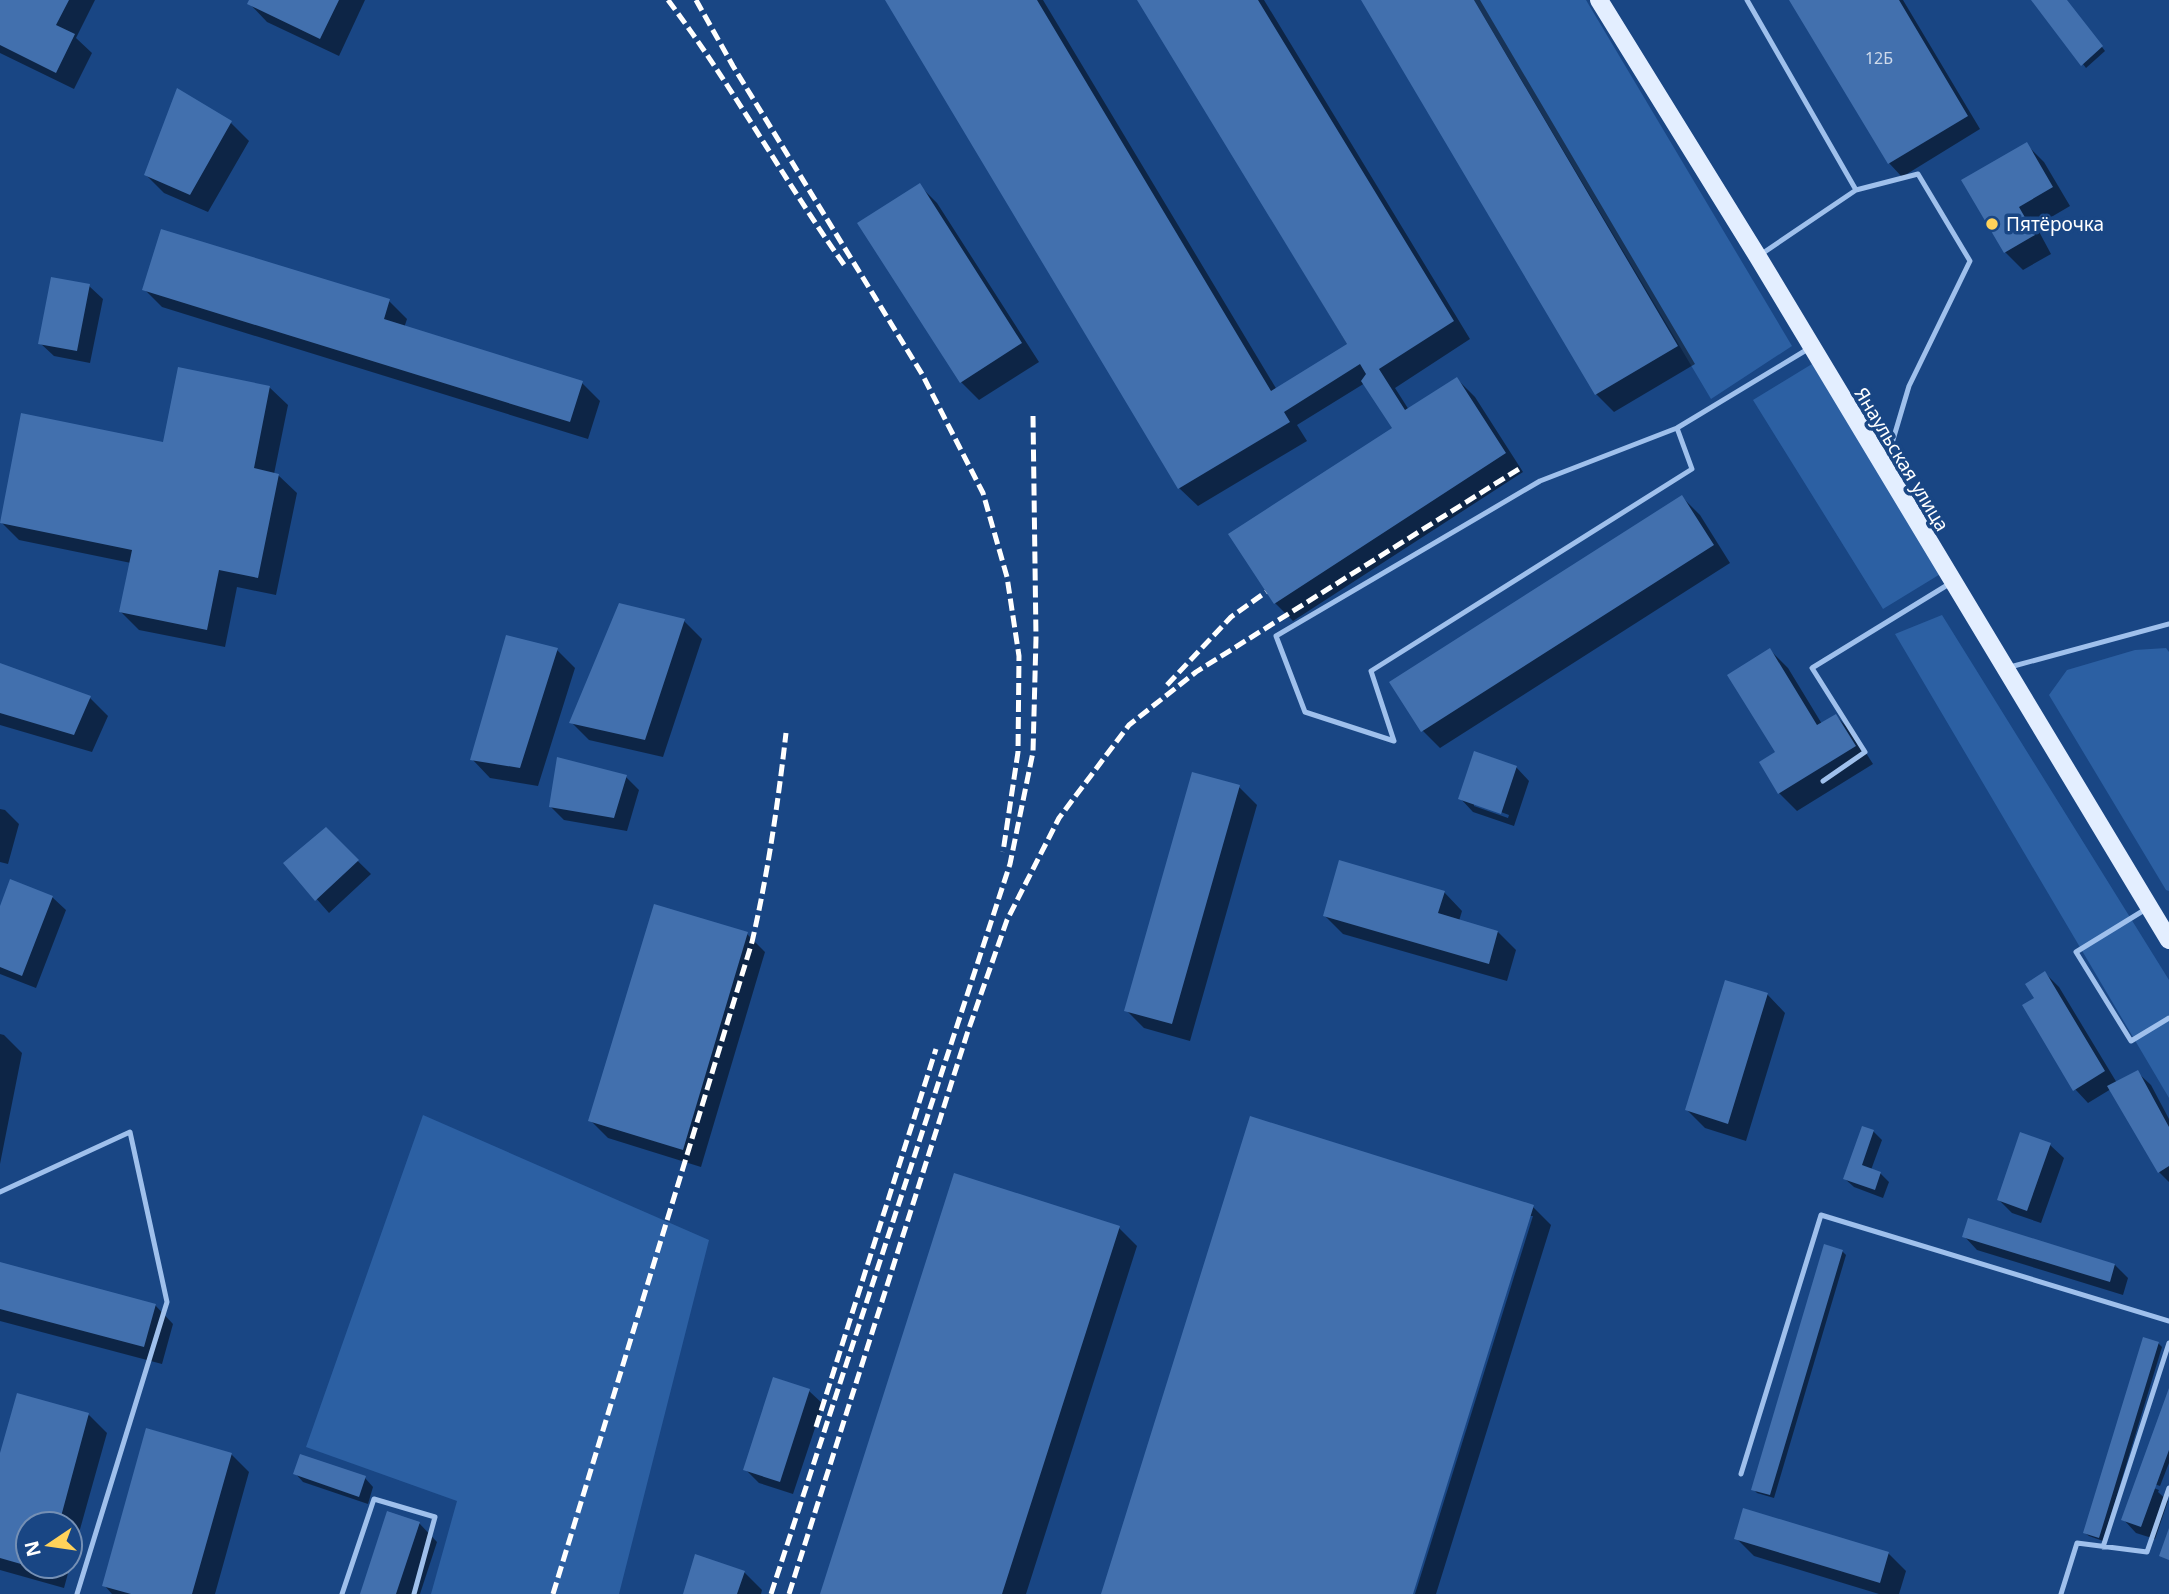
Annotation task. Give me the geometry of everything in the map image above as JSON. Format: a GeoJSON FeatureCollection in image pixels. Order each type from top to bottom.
{"type":"FeatureCollection","features":[{"type":"Feature","properties":{"kind":"main road","name":"Янаульская улица"},"geometry":{"type":"LineString","coordinates":[[1599,0],[1758,257],[2169,940]]}},
{"type":"Feature","properties":{"kind":"lane"},"geometry":{"type":"LineString","coordinates":[[1747,0],[1856,190]]}},
{"type":"Feature","properties":{"kind":"lane"},"geometry":{"type":"LineString","coordinates":[[1758,257],[1856,190],[1918,174],[1970,261],[1909,386],[1884,469]]}},
{"type":"Feature","properties":{"kind":"lane"},"geometry":{"type":"LineString","coordinates":[[1676,428],[1692,469],[1371,671],[1394,741],[1305,712],[1276,636],[1540,481],[1676,428],[1811,348]]}},
{"type":"Feature","properties":{"kind":"lane"},"geometry":{"type":"LineString","coordinates":[[1823,781],[1866,752],[1812,668],[1952,582]]}},
{"type":"Feature","properties":{"kind":"lane"},"geometry":{"type":"LineString","coordinates":[[2004,669],[2169,624]]}},
{"type":"Feature","properties":{"kind":"lane"},"geometry":{"type":"LineString","coordinates":[[2149,907],[2076,952],[2131,1041],[2169,1018]]}},
{"type":"Feature","properties":{"kind":"lane"},"geometry":{"type":"LineString","coordinates":[[0,1192],[130,1132],[167,1302],[77,1594]]}},
{"type":"Feature","properties":{"kind":"lane"},"geometry":{"type":"LineString","coordinates":[[1741,1474],[1821,1215],[2169,1321]]}},
{"type":"Feature","properties":{"kind":"lane"},"geometry":{"type":"LineString","coordinates":[[2103,1548],[2169,1343]]}},
{"type":"Feature","properties":{"kind":"lane"},"geometry":{"type":"LineString","coordinates":[[2061,1594],[2077,1543],[2147,1552],[2169,1488]]}},
{"type":"Feature","properties":{"kind":"lane"},"geometry":{"type":"LineString","coordinates":[[342,1594],[374,1499],[435,1517],[414,1594]]}},
{"type":"Feature","properties":{"kind":"shaded area"},"geometry":{"type":"Polygon","coordinates":[[[1474,0],[1586,0],[1792,346],[1711,399],[1474,0]]]}},
{"type":"Feature","properties":{"kind":"shaded area"},"geometry":{"type":"Polygon","coordinates":[[[1812,364],[1942,573],[1883,609],[1753,400],[1812,364]]]}},
{"type":"Feature","properties":{"kind":"shaded area"},"geometry":{"type":"Polygon","coordinates":[[[1942,615],[2169,980],[2169,1098],[1895,634],[1942,615]]]}},
{"type":"Feature","properties":{"kind":"shaded area"},"geometry":{"type":"Polygon","coordinates":[[[2166,648],[2169,652],[2169,891],[2049,695],[2067,670],[2135,650],[2166,648]]]}},
{"type":"Feature","properties":{"kind":"shaded area"},"geometry":{"type":"Polygon","coordinates":[[[423,1115],[709,1240],[619,1594],[431,1594],[457,1501],[306,1447],[423,1115]]]}},
{"type":"Feature","properties":{"kind":"building"},"geometry":{"type":"Polygon","coordinates":[[[0,0],[69,0],[56,25],[75,34],[56,73],[0,45],[0,0]]]}},
{"type":"Feature","properties":{"kind":"building"},"geometry":{"type":"Polygon","coordinates":[[[249,0],[339,0],[320,39],[247,4],[249,0]]]}},
{"type":"Feature","properties":{"kind":"building"},"geometry":{"type":"Polygon","coordinates":[[[885,0],[1037,0],[1271,391],[1347,344],[1137,0],[1258,0],[1454,321],[1379,369],[1405,410],[1457,377],[1506,453],[1274,604],[1228,534],[1392,428],[1361,381],[1366,374],[1360,364],[1284,412],[1290,422],[1178,489],[885,0]]]}},
{"type":"Feature","properties":{"kind":"building"},"geometry":{"type":"Polygon","coordinates":[[[1361,0],[1474,0],[1678,346],[1595,395],[1361,0]]]}},
{"type":"Feature","properties":{"kind":"building"},"geometry":{"type":"Polygon","coordinates":[[[1789,0],[1899,0],[1968,116],[1888,164],[1789,0]]]}},
{"type":"Feature","properties":{"kind":"building"},"geometry":{"type":"Polygon","coordinates":[[[2031,0],[2067,0],[2103,46],[2081,66],[2031,0]]]}},
{"type":"Feature","properties":{"kind":"building"},"geometry":{"type":"Polygon","coordinates":[[[177,88],[232,121],[190,195],[144,175],[177,88]]]}},
{"type":"Feature","properties":{"kind":"building"},"geometry":{"type":"Polygon","coordinates":[[[2027,142],[2053,187],[2019,207],[2035,235],[2004,253],[1961,180],[2027,142]]]}},
{"type":"Feature","properties":{"kind":"building"},"geometry":{"type":"Polygon","coordinates":[[[920,183],[1022,343],[960,383],[857,223],[920,183]]]}},
{"type":"Feature","properties":{"kind":"building"},"geometry":{"type":"Polygon","coordinates":[[[161,229],[390,299],[384,319],[583,381],[570,422],[142,290],[161,229]]]}},
{"type":"Feature","properties":{"kind":"building"},"geometry":{"type":"Polygon","coordinates":[[[51,277],[90,284],[77,351],[38,344],[51,277]]]}},
{"type":"Feature","properties":{"kind":"building"},"geometry":{"type":"Polygon","coordinates":[[[178,367],[270,386],[254,468],[279,474],[258,578],[219,570],[207,630],[119,612],[132,550],[0,523],[21,413],[163,442],[178,367]]]}},
{"type":"Feature","properties":{"kind":"building"},"geometry":{"type":"Polygon","coordinates":[[[1682,495],[1714,545],[1421,732],[1389,682],[1682,495]]]}},
{"type":"Feature","properties":{"kind":"building"},"geometry":{"type":"Polygon","coordinates":[[[619,603],[685,619],[645,740],[569,723],[619,603]]]}},
{"type":"Feature","properties":{"kind":"building"},"geometry":{"type":"Polygon","coordinates":[[[506,635],[558,648],[520,768],[470,760],[506,635]]]}},
{"type":"Feature","properties":{"kind":"building"},"geometry":{"type":"Polygon","coordinates":[[[1770,648],[1817,725],[1836,714],[1856,746],[1778,794],[1759,762],[1775,752],[1727,675],[1770,648]]]}},
{"type":"Feature","properties":{"kind":"building"},"geometry":{"type":"Polygon","coordinates":[[[0,663],[91,696],[74,735],[0,713],[0,663]]]}},
{"type":"Feature","properties":{"kind":"building"},"geometry":{"type":"Polygon","coordinates":[[[1474,751],[1517,766],[1501,814],[1458,799],[1474,751]]]}},
{"type":"Feature","properties":{"kind":"building"},"geometry":{"type":"Polygon","coordinates":[[[557,757],[627,775],[614,818],[549,807],[557,757]]]}},
{"type":"Feature","properties":{"kind":"building"},"geometry":{"type":"Polygon","coordinates":[[[1192,772],[1240,785],[1172,1024],[1124,1011],[1192,772]]]}},
{"type":"Feature","properties":{"kind":"building"},"geometry":{"type":"Polygon","coordinates":[[[326,827],[359,860],[315,901],[283,863],[326,827]]]}},
{"type":"Feature","properties":{"kind":"building"},"geometry":{"type":"Polygon","coordinates":[[[1339,860],[1445,891],[1438,913],[1498,931],[1489,964],[1323,916],[1339,860]]]}},
{"type":"Feature","properties":{"kind":"building"},"geometry":{"type":"Polygon","coordinates":[[[10,879],[53,896],[22,976],[0,967],[0,906],[10,879]]]}},
{"type":"Feature","properties":{"kind":"building"},"geometry":{"type":"Polygon","coordinates":[[[654,904],[748,932],[683,1150],[588,1121],[654,904]]]}},
{"type":"Feature","properties":{"kind":"building"},"geometry":{"type":"Polygon","coordinates":[[[2045,971],[2105,1071],[2073,1091],[2022,1005],[2034,998],[2025,984],[2045,971]]]}},
{"type":"Feature","properties":{"kind":"building"},"geometry":{"type":"Polygon","coordinates":[[[1725,980],[1768,993],[1728,1124],[1685,1110],[1725,980]]]}},
{"type":"Feature","properties":{"kind":"building"},"geometry":{"type":"Polygon","coordinates":[[[2138,1070],[2169,1127],[2169,1166],[2158,1173],[2107,1086],[2138,1070]]]}},
{"type":"Feature","properties":{"kind":"building"},"geometry":{"type":"Polygon","coordinates":[[[1250,1116],[1534,1205],[1413,1594],[1101,1594],[1250,1116]]]}},
{"type":"Feature","properties":{"kind":"building"},"geometry":{"type":"Polygon","coordinates":[[[1862,1126],[1874,1130],[1862,1165],[1881,1172],[1875,1190],[1843,1179],[1862,1126]]]}},
{"type":"Feature","properties":{"kind":"building"},"geometry":{"type":"Polygon","coordinates":[[[2020,1132],[2051,1143],[2027,1211],[1997,1200],[2020,1132]]]}},
{"type":"Feature","properties":{"kind":"building"},"geometry":{"type":"Polygon","coordinates":[[[954,1173],[1120,1226],[1002,1594],[820,1594],[954,1173]]]}},
{"type":"Feature","properties":{"kind":"building"},"geometry":{"type":"Polygon","coordinates":[[[1968,1218],[2115,1264],[2110,1282],[1962,1237],[1968,1218]]]}},
{"type":"Feature","properties":{"kind":"building"},"geometry":{"type":"Polygon","coordinates":[[[1824,1244],[1843,1250],[1770,1495],[1751,1490],[1824,1244]]]}},
{"type":"Feature","properties":{"kind":"building"},"geometry":{"type":"Polygon","coordinates":[[[0,1262],[156,1304],[144,1347],[0,1309],[0,1262]]]}},
{"type":"Feature","properties":{"kind":"building"},"geometry":{"type":"Polygon","coordinates":[[[2143,1337],[2159,1342],[2099,1538],[2083,1533],[2143,1337]]]}},
{"type":"Feature","properties":{"kind":"building"},"geometry":{"type":"Polygon","coordinates":[[[773,1377],[810,1389],[780,1482],[743,1470],[773,1377]]]}},
{"type":"Feature","properties":{"kind":"building"},"geometry":{"type":"Polygon","coordinates":[[[2169,1388],[2169,1450],[2141,1527],[2121,1520],[2169,1388]]]}},
{"type":"Feature","properties":{"kind":"building"},"geometry":{"type":"Polygon","coordinates":[[[17,1393],[89,1413],[63,1510],[14,1510],[14,1562],[0,1558],[0,1453],[17,1393]]]}},
{"type":"Feature","properties":{"kind":"building"},"geometry":{"type":"Polygon","coordinates":[[[146,1428],[232,1453],[192,1594],[131,1594],[102,1586],[146,1428]]]}},
{"type":"Feature","properties":{"kind":"building"},"geometry":{"type":"Polygon","coordinates":[[[300,1454],[366,1476],[359,1497],[293,1474],[300,1454]]]}},
{"type":"Feature","properties":{"kind":"building"},"geometry":{"type":"Polygon","coordinates":[[[1743,1508],[1889,1552],[1880,1583],[1734,1539],[1743,1508]]]}},
{"type":"Feature","properties":{"kind":"building"},"geometry":{"type":"Polygon","coordinates":[[[387,1511],[420,1522],[396,1594],[360,1594],[387,1511]]]}},
{"type":"Feature","properties":{"kind":"building"},"geometry":{"type":"Polygon","coordinates":[[[2169,1528],[2169,1560],[2159,1556],[2169,1528]]]}},
{"type":"Feature","properties":{"kind":"building"},"geometry":{"type":"Polygon","coordinates":[[[695,1554],[745,1571],[737,1594],[683,1594],[695,1554]]]}},
{"type":"Feature","properties":{"kind":"railway"},"geometry":{"type":"LineString","coordinates":[[668,0],[714,65],[845,266]]}},
{"type":"Feature","properties":{"kind":"railway"},"geometry":{"type":"LineString","coordinates":[[696,0],[733,66],[922,374],[983,493],[1007,577],[1019,656],[1018,752],[1003,852]]}},
{"type":"Feature","properties":{"kind":"railway"},"geometry":{"type":"LineString","coordinates":[[771,1594],[1010,864],[1033,752],[1036,638],[1033,416]]}},
{"type":"Feature","properties":{"kind":"railway"},"geometry":{"type":"LineString","coordinates":[[789,1594],[967,1034],[1007,920],[1059,818],[1129,725],[1196,672],[1522,467]]}},
{"type":"Feature","properties":{"kind":"railway"},"geometry":{"type":"LineString","coordinates":[[1167,685],[1231,617],[1266,592]]}},
{"type":"Feature","properties":{"kind":"railway"},"geometry":{"type":"LineString","coordinates":[[553,1594],[752,942],[772,838],[786,733]]}},
{"type":"Feature","properties":{"kind":"railway"},"geometry":{"type":"LineString","coordinates":[[816,1427],[936,1049]]}},
{"type":"Feature","properties":{"kind":"place","name":"Пятёрочка"},"geometry":{"type":"Point","coordinates":[1992,224]}}]}
